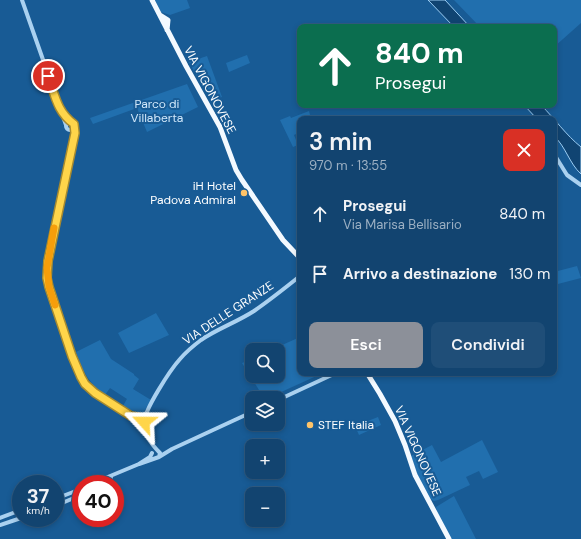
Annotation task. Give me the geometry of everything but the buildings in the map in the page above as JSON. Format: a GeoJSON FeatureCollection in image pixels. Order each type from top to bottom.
{"type":"FeatureCollection","features":[{"type":"Feature","properties":{"kind":"main road","name":"VIA VIGONOVESE"},"geometry":{"type":"LineString","coordinates":[[152,1],[165,21],[167,30],[222,129],[236,170],[283,240],[297,255]]}},
{"type":"Feature","properties":{"kind":"main road","name":"VIA VIGONOVESE"},"geometry":{"type":"LineString","coordinates":[[369,376],[395,421],[405,444],[415,475],[449,539]]}},
{"type":"Feature","properties":{"kind":"street"},"geometry":{"type":"LineString","coordinates":[[22,0],[61,112],[73,139]]}},
{"type":"Feature","properties":{"kind":"street"},"geometry":{"type":"LineString","coordinates":[[61,112],[70,122],[74,124],[74,128],[73,139],[50,246],[47,278],[72,356],[81,377],[88,387],[95,393],[140,421],[149,439],[160,454],[158,458]]}},
{"type":"Feature","properties":{"kind":"street"},"geometry":{"type":"LineString","coordinates":[[67,128],[70,122]]}},
{"type":"Feature","properties":{"kind":"street"},"geometry":{"type":"LineString","coordinates":[[67,128],[72,130],[74,128]]}},
{"type":"Feature","properties":{"kind":"street"},"geometry":{"type":"LineString","coordinates":[[557,159],[567,174],[581,185]]}},
{"type":"Feature","properties":{"kind":"street","name":"VIA DELLE GRANZE"},"geometry":{"type":"LineString","coordinates":[[140,421],[174,366],[188,351],[204,338],[253,312],[297,278]]}},
{"type":"Feature","properties":{"kind":"street"},"geometry":{"type":"LineString","coordinates":[[285,397],[330,376]]}},
{"type":"Feature","properties":{"kind":"street"},"geometry":{"type":"LineString","coordinates":[[116,474],[158,458],[172,449],[245,415]]}},
{"type":"Feature","properties":{"kind":"street"},"geometry":{"type":"LineString","coordinates":[[149,439],[153,457],[158,458]]}},
{"type":"Feature","properties":{"kind":"street"},"geometry":{"type":"LineString","coordinates":[[139,464],[155,451],[172,449]]}},
{"type":"Feature","properties":{"kind":"street"},"geometry":{"type":"LineString","coordinates":[[0,518],[12,513]]}},
{"type":"Feature","properties":{"kind":"street"},"geometry":{"type":"LineString","coordinates":[[0,525],[12,521]]}},
{"type":"Feature","properties":{"kind":"green space"},"geometry":{"type":"Polygon","coordinates":[[[155,0],[187,0],[190,8],[170,15],[161,12],[155,0]]]}},
{"type":"Feature","properties":{"kind":"green space"},"geometry":{"type":"Polygon","coordinates":[[[454,0],[581,0],[581,23],[557,44],[557,24],[477,24],[454,0]]]}},
{"type":"Feature","properties":{"kind":"green space"},"geometry":{"type":"Polygon","coordinates":[[[247,55],[250,63],[229,72],[226,63],[247,55]]]}},
{"type":"Feature","properties":{"kind":"green space"},"geometry":{"type":"Polygon","coordinates":[[[207,56],[222,97],[213,100],[210,100],[189,62],[207,56]]]}},
{"type":"Feature","properties":{"kind":"green space","name":"Parco di Villaberta"},"geometry":{"type":"Polygon","coordinates":[[[187,84],[198,107],[147,132],[137,108],[93,124],[90,118],[187,84]]]}},
{"type":"Feature","properties":{"kind":"green space"},"geometry":{"type":"Polygon","coordinates":[[[309,111],[310,116],[297,116],[297,134],[294,135],[297,145],[293,147],[280,120],[290,116],[291,118],[309,111]]]}},
{"type":"Feature","properties":{"kind":"green space"},"geometry":{"type":"Polygon","coordinates":[[[577,266],[581,278],[557,284],[557,271],[577,266]]]}},
{"type":"Feature","properties":{"kind":"green space"},"geometry":{"type":"Polygon","coordinates":[[[156,313],[169,335],[129,353],[118,333],[156,313]]]}},
{"type":"Feature","properties":{"kind":"green space"},"geometry":{"type":"Polygon","coordinates":[[[297,338],[297,376],[316,376],[283,391],[260,391],[255,383],[285,383],[285,344],[297,338]]]}},
{"type":"Feature","properties":{"kind":"green space"},"geometry":{"type":"Polygon","coordinates":[[[100,340],[111,359],[139,379],[133,389],[151,400],[142,415],[137,415],[123,406],[127,399],[110,388],[105,395],[99,391],[84,371],[76,352],[100,340]]]}},
{"type":"Feature","properties":{"kind":"green space"},"geometry":{"type":"Polygon","coordinates":[[[378,417],[381,425],[359,435],[355,426],[378,417]]]}},
{"type":"Feature","properties":{"kind":"green space"},"geometry":{"type":"Polygon","coordinates":[[[482,440],[498,472],[483,479],[479,471],[466,477],[470,485],[438,500],[434,501],[430,498],[423,488],[411,456],[432,445],[441,462],[482,440]]]}},
{"type":"Feature","properties":{"kind":"green space"},"geometry":{"type":"Polygon","coordinates":[[[454,496],[476,539],[450,539],[436,507],[454,496]]]}},
{"type":"Feature","properties":{"kind":"shaded area"},"geometry":{"type":"Polygon","coordinates":[[[428,0],[445,0],[467,24],[451,24],[428,0]]]}},
{"type":"Feature","properties":{"kind":"shaded area"},"geometry":{"type":"Polygon","coordinates":[[[527,108],[544,108],[551,116],[534,116],[527,108]]]}},
{"type":"Feature","properties":{"kind":"shaded area"},"geometry":{"type":"Polygon","coordinates":[[[557,122],[581,147],[581,174],[573,165],[558,140],[557,122]]]}},
{"type":"Feature","properties":{"kind":"slow traffic"},"geometry":{"type":"LineString","coordinates":[[54,228],[47,268],[47,278],[55,305]]}},
{"type":"Feature","properties":{"kind":"place","name":"iH Hotel Padova Admiral"},"geometry":{"type":"Point","coordinates":[244,193]}},
{"type":"Feature","properties":{"kind":"place","name":"STEF Italia"},"geometry":{"type":"Point","coordinates":[310,425]}},
{"type":"Feature","properties":{"kind":"route"},"geometry":{"type":"LineString","coordinates":[[48,76],[61,112],[70,122],[74,124],[75,133],[50,246],[47,268],[49,287],[72,356],[85,384],[108,402],[131,416],[142,418],[144,422]]}}]}
